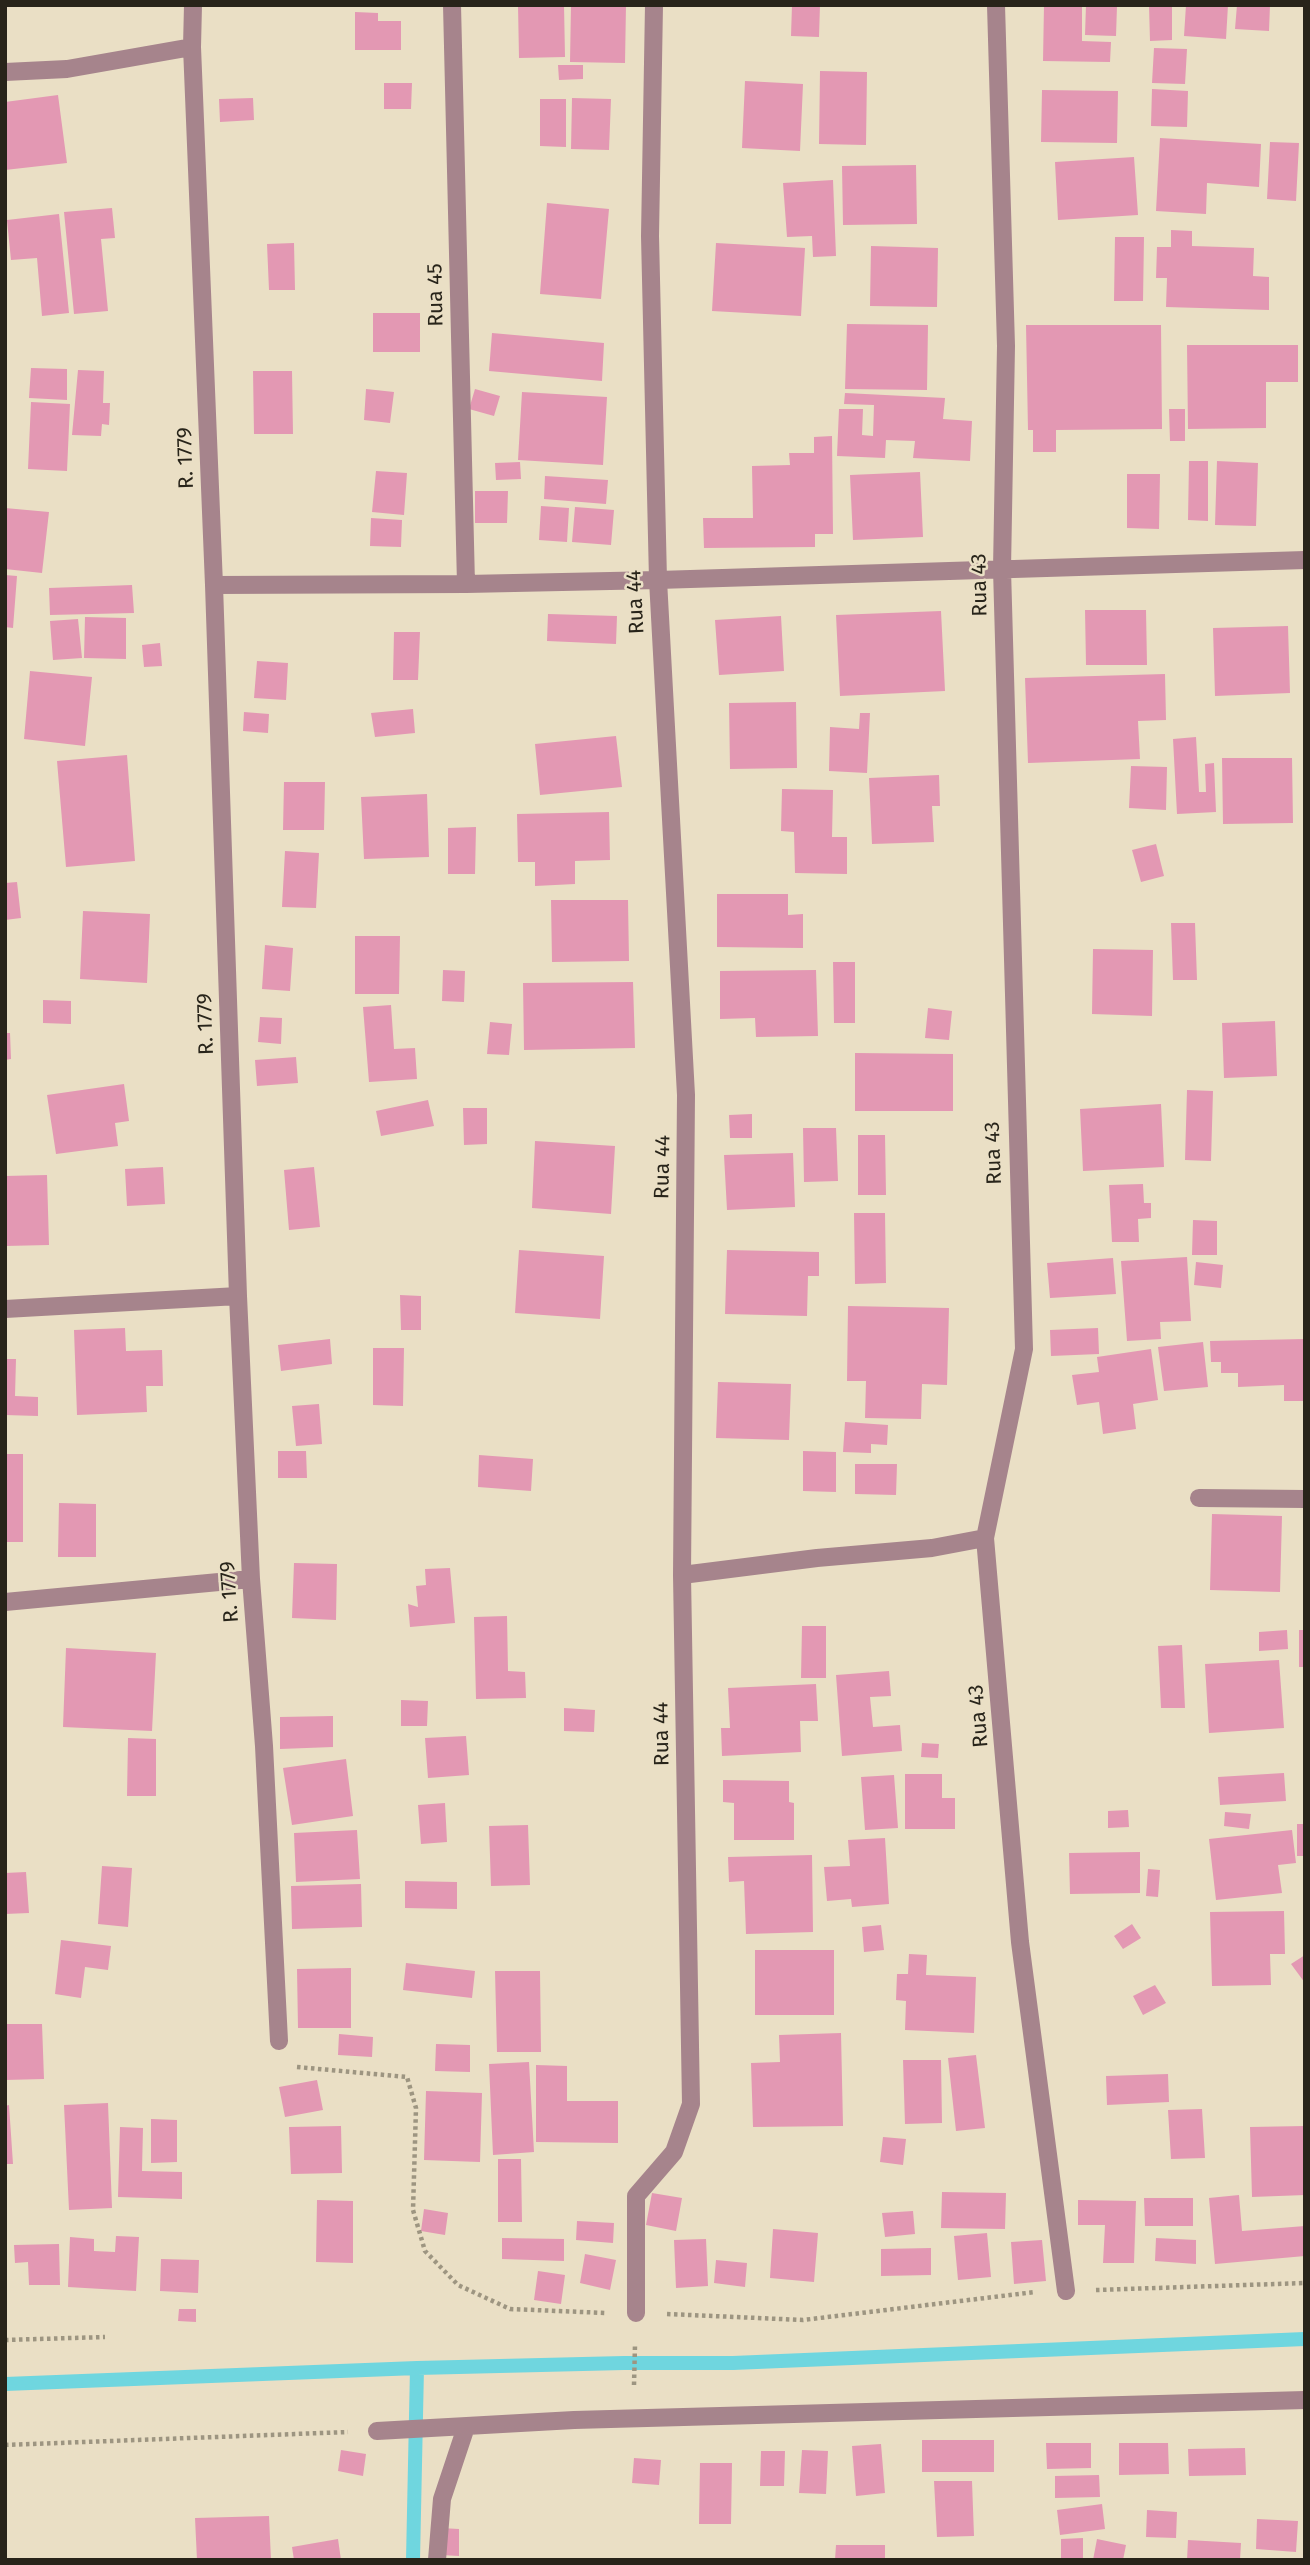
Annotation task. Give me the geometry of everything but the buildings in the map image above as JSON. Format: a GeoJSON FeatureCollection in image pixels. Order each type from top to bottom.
{"type":"FeatureCollection","features":[{"type":"Feature","properties":{"kind":"street","name":"R. 1779"},"geometry":{"type":"LineString","coordinates":[[193,5],[192,47],[214,585],[238,1296],[251,1579],[264,1746],[279,2041]]}},
{"type":"Feature","properties":{"kind":"street","name":"Rua 45"},"geometry":{"type":"LineString","coordinates":[[452,5],[466,584]]}},
{"type":"Feature","properties":{"kind":"street","name":"Rua 44"},"geometry":{"type":"LineString","coordinates":[[636,2313],[636,2196],[674,2152],[691,2104],[682,1575],[686,1095],[658,580],[650,212],[654,5]]}},
{"type":"Feature","properties":{"kind":"street","name":"Rua 43"},"geometry":{"type":"LineString","coordinates":[[996,5],[1006,346],[1002,569],[1024,1349],[985,1538],[1020,1942],[1066,2291]]}},
{"type":"Feature","properties":{"kind":"street"},"geometry":{"type":"LineString","coordinates":[[5,72],[67,69],[192,47]]}},
{"type":"Feature","properties":{"kind":"street"},"geometry":{"type":"LineString","coordinates":[[214,585],[658,580],[1305,560]]}},
{"type":"Feature","properties":{"kind":"street"},"geometry":{"type":"LineString","coordinates":[[5,1309],[238,1296]]}},
{"type":"Feature","properties":{"kind":"street"},"geometry":{"type":"LineString","coordinates":[[1199,1498],[1305,1499]]}},
{"type":"Feature","properties":{"kind":"street"},"geometry":{"type":"LineString","coordinates":[[682,1575],[817,1558],[932,1548],[985,1538]]}},
{"type":"Feature","properties":{"kind":"street"},"geometry":{"type":"LineString","coordinates":[[5,1602],[251,1579]]}},
{"type":"Feature","properties":{"kind":"street"},"geometry":{"type":"LineString","coordinates":[[377,2431],[633,2418],[1305,2400]]}},
{"type":"Feature","properties":{"kind":"street"},"geometry":{"type":"LineString","coordinates":[[437,2560],[442,2499],[466,2427]]}},
{"type":"Feature","properties":{"kind":"path"},"geometry":{"type":"LineString","coordinates":[[279,2041],[298,2068],[407,2077],[416,2108],[413,2210],[425,2251],[458,2285],[510,2309],[803,2320],[1027,2292],[1305,2283]]}},
{"type":"Feature","properties":{"kind":"path"},"geometry":{"type":"LineString","coordinates":[[633,2418],[636,2313]]}},
{"type":"Feature","properties":{"kind":"path"},"geometry":{"type":"LineString","coordinates":[[5,2340],[104,2337]]}},
{"type":"Feature","properties":{"kind":"path"},"geometry":{"type":"LineString","coordinates":[[5,2445],[377,2431]]}},
{"type":"Feature","properties":{"kind":"waterway"},"geometry":{"type":"LineString","coordinates":[[5,2384],[417,2368],[733,2363],[1305,2339]]}},
{"type":"Feature","properties":{"kind":"waterway"},"geometry":{"type":"LineString","coordinates":[[413,2560],[417,2368]]}}]}
